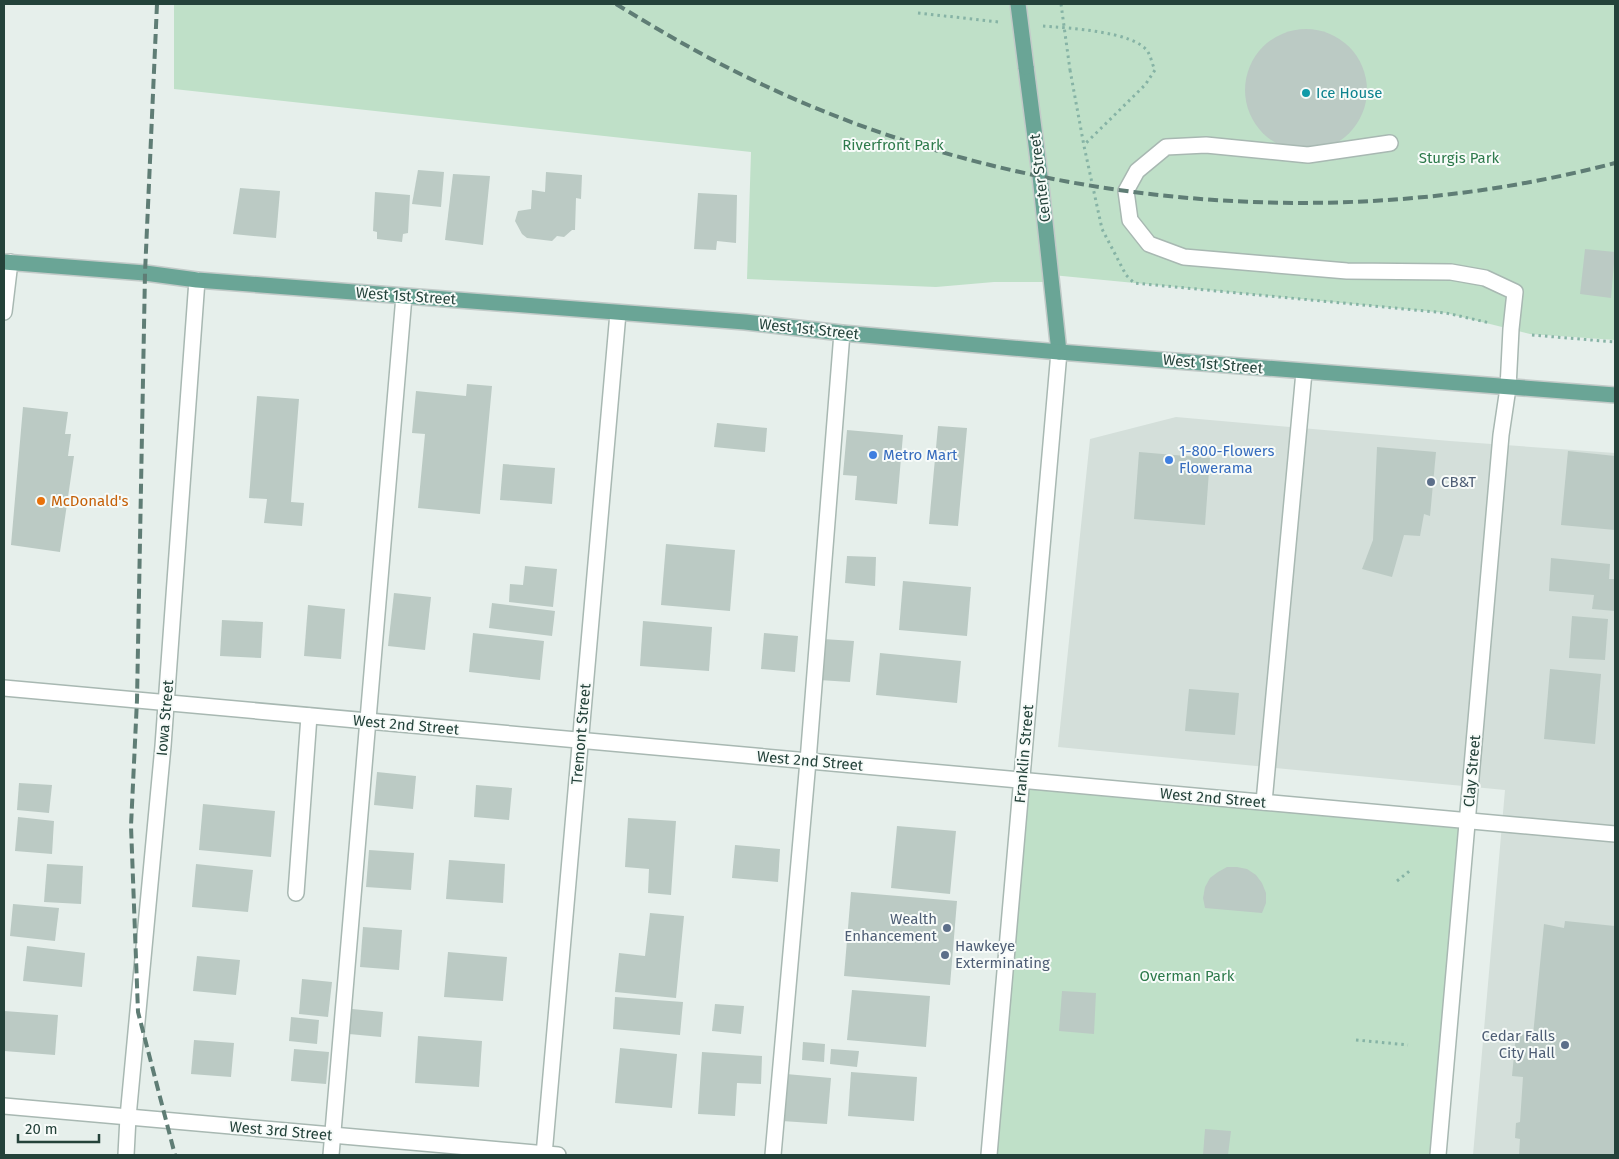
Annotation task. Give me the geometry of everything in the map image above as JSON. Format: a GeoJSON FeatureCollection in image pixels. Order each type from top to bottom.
{"type":"FeatureCollection","features":[{"type":"Feature","properties":{"kind":"main road","name":"Center Street"},"geometry":{"type":"LineString","coordinates":[[1018,4],[1040,176],[1058,352]]}},
{"type":"Feature","properties":{"kind":"main road","name":"West 1st Street"},"geometry":{"type":"LineString","coordinates":[[7,262],[197,280],[745,322],[842,333],[1058,352],[1615,395]]}},
{"type":"Feature","properties":{"kind":"street","name":"Clay Street"},"geometry":{"type":"LineString","coordinates":[[1390,143],[1308,154],[1206,145],[1166,147],[1137,171],[1126,191],[1130,220],[1149,244],[1184,257],[1347,271],[1451,272],[1485,278],[1515,292],[1508,388],[1501,435],[1438,1155]]}},
{"type":"Feature","properties":{"kind":"street"},"geometry":{"type":"LineString","coordinates":[[4,312],[7,262]]}},
{"type":"Feature","properties":{"kind":"street","name":"Iowa Street"},"geometry":{"type":"LineString","coordinates":[[126,1155],[166,703],[197,280]]}},
{"type":"Feature","properties":{"kind":"street"},"geometry":{"type":"LineString","coordinates":[[331,1155],[404,296]]}},
{"type":"Feature","properties":{"kind":"street","name":"Tremont Street"},"geometry":{"type":"LineString","coordinates":[[549,1155],[580,740],[618,312]]}},
{"type":"Feature","properties":{"kind":"street"},"geometry":{"type":"LineString","coordinates":[[774,1155],[842,333]]}},
{"type":"Feature","properties":{"kind":"street","name":"Franklin Street"},"geometry":{"type":"LineString","coordinates":[[989,1155],[1058,352]]}},
{"type":"Feature","properties":{"kind":"street"},"geometry":{"type":"LineString","coordinates":[[1264,802],[1304,372]]}},
{"type":"Feature","properties":{"kind":"street","name":"West 2nd Street"},"geometry":{"type":"LineString","coordinates":[[4,688],[1615,834]]}},
{"type":"Feature","properties":{"kind":"street"},"geometry":{"type":"LineString","coordinates":[[296,892],[309,716]]}},
{"type":"Feature","properties":{"kind":"street","name":"West 3rd Street"},"geometry":{"type":"LineString","coordinates":[[4,1106],[549,1155]]}},
{"type":"Feature","properties":{"kind":"path"},"geometry":{"type":"LineString","coordinates":[[1061,4],[1070,70]]}},
{"type":"Feature","properties":{"kind":"path"},"geometry":{"type":"LineString","coordinates":[[918,14],[1005,22]]}},
{"type":"Feature","properties":{"kind":"path"},"geometry":{"type":"LineString","coordinates":[[1034,25],[1092,31],[1130,39],[1147,50],[1154,70],[1145,85],[1084,146]]}},
{"type":"Feature","properties":{"kind":"path"},"geometry":{"type":"LineString","coordinates":[[1397,880],[1412,869]]}},
{"type":"Feature","properties":{"kind":"path"},"geometry":{"type":"LineString","coordinates":[[1356,1040],[1408,1045]]}},
{"type":"Feature","properties":{"kind":"shaded area"},"geometry":{"type":"Polygon","coordinates":[[[1176,417],[1450,441],[1615,453],[1615,1155],[1473,1155],[1505,790],[1058,747],[1090,439],[1176,417]]]}},
{"type":"Feature","properties":{"kind":"green space"},"geometry":{"type":"Polygon","coordinates":[[[174,4],[1615,4],[1615,340],[1530,334],[1446,313],[1052,275],[1052,282],[994,282],[936,287],[747,279],[751,152],[174,89],[174,4]]]}},
{"type":"Feature","properties":{"kind":"green space","name":"Overman Park"},"geometry":{"type":"Polygon","coordinates":[[[1021,780],[1467,821],[1438,1155],[989,1155],[1021,780]]]}},
{"type":"Feature","properties":{"kind":"building","name":"Ice House"},"geometry":{"type":"Polygon","coordinates":[[[1306,29],[1318,30],[1329,34],[1340,39],[1349,47],[1357,56],[1362,67],[1366,78],[1366,102],[1362,113],[1357,124],[1349,133],[1340,141],[1329,146],[1318,150],[1306,151],[1294,150],[1283,146],[1272,141],[1263,133],[1255,124],[1250,113],[1246,102],[1245,90],[1246,78],[1250,67],[1255,56],[1263,47],[1272,39],[1283,34],[1294,30],[1306,29]]]}},
{"type":"Feature","properties":{"kind":"building"},"geometry":{"type":"Polygon","coordinates":[[[418,170],[444,172],[441,207],[412,204],[418,170]]]}},
{"type":"Feature","properties":{"kind":"building"},"geometry":{"type":"Polygon","coordinates":[[[546,172],[582,175],[581,199],[576,198],[575,230],[572,230],[564,237],[557,236],[552,241],[527,238],[522,234],[515,221],[518,211],[531,209],[532,190],[545,192],[546,172]]]}},
{"type":"Feature","properties":{"kind":"building"},"geometry":{"type":"Polygon","coordinates":[[[453,174],[490,176],[483,245],[445,240],[453,174]]]}},
{"type":"Feature","properties":{"kind":"building"},"geometry":{"type":"Polygon","coordinates":[[[240,188],[280,191],[276,238],[233,234],[240,188]]]}},
{"type":"Feature","properties":{"kind":"building"},"geometry":{"type":"Polygon","coordinates":[[[375,192],[410,195],[408,233],[403,234],[402,242],[377,239],[377,232],[373,231],[375,192]]]}},
{"type":"Feature","properties":{"kind":"building"},"geometry":{"type":"Polygon","coordinates":[[[698,193],[737,195],[736,243],[717,241],[716,250],[694,249],[698,193]]]}},
{"type":"Feature","properties":{"kind":"building"},"geometry":{"type":"Polygon","coordinates":[[[1585,249],[1615,252],[1611,298],[1580,294],[1585,249]]]}},
{"type":"Feature","properties":{"kind":"building"},"geometry":{"type":"Polygon","coordinates":[[[467,384],[492,386],[480,514],[418,508],[425,434],[412,433],[416,391],[466,396],[467,384]]]}},
{"type":"Feature","properties":{"kind":"building"},"geometry":{"type":"Polygon","coordinates":[[[257,396],[299,399],[291,502],[304,503],[302,526],[264,523],[267,499],[249,498],[257,396]]]}},
{"type":"Feature","properties":{"kind":"building","name":"McDonald's"},"geometry":{"type":"Polygon","coordinates":[[[23,407],[68,412],[65,434],[71,434],[68,456],[74,456],[60,552],[11,545],[23,407]]]}},
{"type":"Feature","properties":{"kind":"building"},"geometry":{"type":"Polygon","coordinates":[[[717,423],[767,428],[765,452],[714,447],[717,423]]]}},
{"type":"Feature","properties":{"kind":"building","name":"Metro Mart"},"geometry":{"type":"Polygon","coordinates":[[[938,426],[967,428],[958,526],[929,524],[938,426]]]}},
{"type":"Feature","properties":{"kind":"building","name":"Metro Mart"},"geometry":{"type":"Polygon","coordinates":[[[847,430],[903,435],[897,504],[855,500],[857,476],[843,475],[847,430]]]}},
{"type":"Feature","properties":{"kind":"building"},"geometry":{"type":"Polygon","coordinates":[[[1377,447],[1436,452],[1430,516],[1424,514],[1420,536],[1404,535],[1392,577],[1362,569],[1373,540],[1377,447]]]}},
{"type":"Feature","properties":{"kind":"building"},"geometry":{"type":"Polygon","coordinates":[[[1568,451],[1615,456],[1615,530],[1561,525],[1568,451]]]}},
{"type":"Feature","properties":{"kind":"building"},"geometry":{"type":"Polygon","coordinates":[[[1139,452],[1210,458],[1205,525],[1134,519],[1139,452]]]}},
{"type":"Feature","properties":{"kind":"building"},"geometry":{"type":"Polygon","coordinates":[[[503,464],[555,468],[552,504],[500,500],[503,464]]]}},
{"type":"Feature","properties":{"kind":"building"},"geometry":{"type":"Polygon","coordinates":[[[666,544],[735,550],[730,611],[661,605],[666,544]]]}},
{"type":"Feature","properties":{"kind":"building"},"geometry":{"type":"Polygon","coordinates":[[[847,556],[876,557],[875,586],[845,583],[847,556]]]}},
{"type":"Feature","properties":{"kind":"building"},"geometry":{"type":"Polygon","coordinates":[[[1551,558],[1610,564],[1609,579],[1615,579],[1615,611],[1592,609],[1594,595],[1549,591],[1551,558]]]}},
{"type":"Feature","properties":{"kind":"building"},"geometry":{"type":"Polygon","coordinates":[[[525,566],[557,569],[553,607],[509,602],[510,584],[523,585],[525,566]]]}},
{"type":"Feature","properties":{"kind":"building"},"geometry":{"type":"Polygon","coordinates":[[[903,581],[971,587],[967,636],[899,630],[903,581]]]}},
{"type":"Feature","properties":{"kind":"building"},"geometry":{"type":"Polygon","coordinates":[[[394,593],[431,597],[425,650],[388,646],[394,593]]]}},
{"type":"Feature","properties":{"kind":"building"},"geometry":{"type":"Polygon","coordinates":[[[492,603],[555,611],[552,636],[489,628],[492,603]]]}},
{"type":"Feature","properties":{"kind":"building"},"geometry":{"type":"Polygon","coordinates":[[[308,605],[345,609],[341,659],[304,656],[308,605]]]}},
{"type":"Feature","properties":{"kind":"building"},"geometry":{"type":"Polygon","coordinates":[[[1572,616],[1608,619],[1605,660],[1569,658],[1572,616]]]}},
{"type":"Feature","properties":{"kind":"building"},"geometry":{"type":"Polygon","coordinates":[[[222,620],[263,622],[261,658],[220,656],[222,620]]]}},
{"type":"Feature","properties":{"kind":"building"},"geometry":{"type":"Polygon","coordinates":[[[643,621],[712,627],[709,671],[640,666],[643,621]]]}},
{"type":"Feature","properties":{"kind":"building"},"geometry":{"type":"Polygon","coordinates":[[[473,633],[544,641],[540,680],[469,672],[473,633]]]}},
{"type":"Feature","properties":{"kind":"building"},"geometry":{"type":"Polygon","coordinates":[[[764,633],[798,636],[795,672],[761,669],[764,633]]]}},
{"type":"Feature","properties":{"kind":"building"},"geometry":{"type":"Polygon","coordinates":[[[823,639],[854,641],[850,682],[819,680],[823,639]]]}},
{"type":"Feature","properties":{"kind":"building"},"geometry":{"type":"Polygon","coordinates":[[[880,653],[961,661],[957,703],[876,695],[880,653]]]}},
{"type":"Feature","properties":{"kind":"building"},"geometry":{"type":"Polygon","coordinates":[[[1550,669],[1601,674],[1595,744],[1544,739],[1550,669]]]}},
{"type":"Feature","properties":{"kind":"building"},"geometry":{"type":"Polygon","coordinates":[[[1189,689],[1239,693],[1235,735],[1185,731],[1189,689]]]}},
{"type":"Feature","properties":{"kind":"building"},"geometry":{"type":"Polygon","coordinates":[[[377,772],[416,776],[413,809],[374,805],[377,772]]]}},
{"type":"Feature","properties":{"kind":"building"},"geometry":{"type":"Polygon","coordinates":[[[19,783],[52,785],[49,813],[17,810],[19,783]]]}},
{"type":"Feature","properties":{"kind":"building"},"geometry":{"type":"Polygon","coordinates":[[[476,785],[512,788],[509,820],[474,817],[476,785]]]}},
{"type":"Feature","properties":{"kind":"building"},"geometry":{"type":"Polygon","coordinates":[[[203,804],[275,811],[271,857],[199,850],[203,804]]]}},
{"type":"Feature","properties":{"kind":"building"},"geometry":{"type":"Polygon","coordinates":[[[18,817],[54,821],[52,854],[15,851],[18,817]]]}},
{"type":"Feature","properties":{"kind":"building"},"geometry":{"type":"Polygon","coordinates":[[[628,818],[676,821],[671,895],[648,893],[649,869],[625,867],[628,818]]]}},
{"type":"Feature","properties":{"kind":"building"},"geometry":{"type":"Polygon","coordinates":[[[897,826],[956,831],[950,894],[891,888],[897,826]]]}},
{"type":"Feature","properties":{"kind":"building"},"geometry":{"type":"Polygon","coordinates":[[[735,845],[780,849],[778,882],[732,878],[735,845]]]}},
{"type":"Feature","properties":{"kind":"building"},"geometry":{"type":"Polygon","coordinates":[[[369,850],[414,853],[411,890],[366,887],[369,850]]]}},
{"type":"Feature","properties":{"kind":"building"},"geometry":{"type":"Polygon","coordinates":[[[449,860],[505,864],[503,903],[446,899],[449,860]]]}},
{"type":"Feature","properties":{"kind":"building"},"geometry":{"type":"Polygon","coordinates":[[[47,864],[83,866],[81,904],[44,902],[47,864]]]}},
{"type":"Feature","properties":{"kind":"building"},"geometry":{"type":"Polygon","coordinates":[[[196,864],[253,870],[248,912],[192,907],[196,864]]]}},
{"type":"Feature","properties":{"kind":"building"},"geometry":{"type":"Polygon","coordinates":[[[1227,867],[1247,869],[1256,875],[1266,893],[1266,903],[1262,913],[1205,908],[1203,898],[1205,887],[1210,878],[1227,867]]]}},
{"type":"Feature","properties":{"kind":"building"},"geometry":{"type":"Polygon","coordinates":[[[851,892],[957,901],[950,985],[844,976],[851,892]]]}},
{"type":"Feature","properties":{"kind":"building"},"geometry":{"type":"Polygon","coordinates":[[[13,904],[59,908],[55,941],[10,936],[13,904]]]}},
{"type":"Feature","properties":{"kind":"building"},"geometry":{"type":"Polygon","coordinates":[[[650,913],[684,916],[676,998],[615,992],[619,953],[645,956],[650,913]]]}},
{"type":"Feature","properties":{"kind":"building","name":"Cedar Falls City Hall"},"geometry":{"type":"Polygon","coordinates":[[[1565,921],[1615,926],[1615,1155],[1519,1155],[1520,1139],[1515,1138],[1516,1123],[1520,1122],[1523,1077],[1512,1076],[1516,1034],[1533,1035],[1544,924],[1564,928],[1565,921]]]}},
{"type":"Feature","properties":{"kind":"building"},"geometry":{"type":"Polygon","coordinates":[[[363,927],[402,930],[399,970],[360,967],[363,927]]]}},
{"type":"Feature","properties":{"kind":"building"},"geometry":{"type":"Polygon","coordinates":[[[27,946],[85,953],[82,987],[23,981],[27,946]]]}},
{"type":"Feature","properties":{"kind":"building"},"geometry":{"type":"Polygon","coordinates":[[[448,952],[507,957],[503,1001],[444,997],[448,952]]]}},
{"type":"Feature","properties":{"kind":"building"},"geometry":{"type":"Polygon","coordinates":[[[197,956],[240,960],[236,995],[193,991],[197,956]]]}},
{"type":"Feature","properties":{"kind":"building"},"geometry":{"type":"Polygon","coordinates":[[[302,979],[332,982],[328,1017],[299,1014],[302,979]]]}},
{"type":"Feature","properties":{"kind":"building"},"geometry":{"type":"Polygon","coordinates":[[[852,990],[930,996],[926,1047],[847,1040],[852,990]]]}},
{"type":"Feature","properties":{"kind":"building"},"geometry":{"type":"Polygon","coordinates":[[[1062,991],[1096,993],[1094,1034],[1059,1031],[1062,991]]]}},
{"type":"Feature","properties":{"kind":"building"},"geometry":{"type":"Polygon","coordinates":[[[615,997],[683,1002],[680,1035],[613,1029],[615,997]]]}},
{"type":"Feature","properties":{"kind":"building"},"geometry":{"type":"Polygon","coordinates":[[[715,1004],[744,1006],[741,1034],[712,1031],[715,1004]]]}},
{"type":"Feature","properties":{"kind":"building"},"geometry":{"type":"Polygon","coordinates":[[[352,1009],[383,1012],[381,1037],[349,1034],[352,1009]]]}},
{"type":"Feature","properties":{"kind":"building"},"geometry":{"type":"Polygon","coordinates":[[[4,1011],[58,1015],[55,1055],[4,1051],[4,1011]]]}},
{"type":"Feature","properties":{"kind":"building"},"geometry":{"type":"Polygon","coordinates":[[[291,1017],[319,1020],[317,1044],[289,1041],[291,1017]]]}},
{"type":"Feature","properties":{"kind":"building"},"geometry":{"type":"Polygon","coordinates":[[[418,1036],[482,1041],[479,1087],[415,1083],[418,1036]]]}},
{"type":"Feature","properties":{"kind":"building"},"geometry":{"type":"Polygon","coordinates":[[[194,1040],[234,1043],[231,1077],[191,1074],[194,1040]]]}},
{"type":"Feature","properties":{"kind":"building"},"geometry":{"type":"Polygon","coordinates":[[[803,1042],[825,1044],[824,1062],[802,1060],[803,1042]]]}},
{"type":"Feature","properties":{"kind":"building"},"geometry":{"type":"Polygon","coordinates":[[[620,1048],[677,1054],[672,1108],[615,1103],[620,1048]]]}},
{"type":"Feature","properties":{"kind":"building"},"geometry":{"type":"Polygon","coordinates":[[[294,1049],[329,1052],[326,1084],[291,1081],[294,1049]]]}},
{"type":"Feature","properties":{"kind":"building"},"geometry":{"type":"Polygon","coordinates":[[[831,1049],[859,1051],[857,1067],[830,1064],[831,1049]]]}},
{"type":"Feature","properties":{"kind":"building"},"geometry":{"type":"Polygon","coordinates":[[[702,1052],[762,1056],[761,1084],[737,1083],[735,1116],[698,1114],[702,1052]]]}},
{"type":"Feature","properties":{"kind":"building"},"geometry":{"type":"Polygon","coordinates":[[[851,1072],[917,1077],[914,1121],[848,1116],[851,1072]]]}},
{"type":"Feature","properties":{"kind":"building"},"geometry":{"type":"Polygon","coordinates":[[[786,1074],[831,1078],[827,1124],[782,1121],[786,1074]]]}},
{"type":"Feature","properties":{"kind":"building"},"geometry":{"type":"Polygon","coordinates":[[[1205,1129],[1231,1131],[1228,1155],[1203,1155],[1205,1129]]]}},
{"type":"Feature","properties":{"kind":"railway"},"geometry":{"type":"LineString","coordinates":[[157,4],[145,273],[137,700],[131,826],[138,1012],[175,1155]]}},
{"type":"Feature","properties":{"kind":"railway"},"geometry":{"type":"LineString","coordinates":[[616,4],[685,45],[757,82],[858,124],[962,158],[1070,182],[1179,197],[1290,203],[1400,199],[1508,186],[1615,163]]}},
{"type":"Feature","properties":{"kind":"place","name":"Ice House"},"geometry":{"type":"Point","coordinates":[1306,93]}},
{"type":"Feature","properties":{"kind":"place","name":"Metro Mart"},"geometry":{"type":"Point","coordinates":[873,455]}},
{"type":"Feature","properties":{"kind":"place","name":"1-800-Flowers Flowerama"},"geometry":{"type":"Point","coordinates":[1169,460]}},
{"type":"Feature","properties":{"kind":"place","name":"CB&T"},"geometry":{"type":"Point","coordinates":[1431,482]}},
{"type":"Feature","properties":{"kind":"place","name":"McDonald's"},"geometry":{"type":"Point","coordinates":[41,501]}},
{"type":"Feature","properties":{"kind":"place","name":"Wealth Enhancement"},"geometry":{"type":"Point","coordinates":[947,928]}},
{"type":"Feature","properties":{"kind":"place","name":"Hawkeye Exterminating"},"geometry":{"type":"Point","coordinates":[945,955]}},
{"type":"Feature","properties":{"kind":"place","name":"Cedar Falls City Hall"},"geometry":{"type":"Point","coordinates":[1565,1045]}},
{"type":"Feature","properties":{"kind":"park label","name":"Riverfront Park"},"geometry":{"type":"Point","coordinates":[893,145]}},
{"type":"Feature","properties":{"kind":"park label","name":"Sturgis Park"},"geometry":{"type":"Point","coordinates":[1459,158]}}]}
